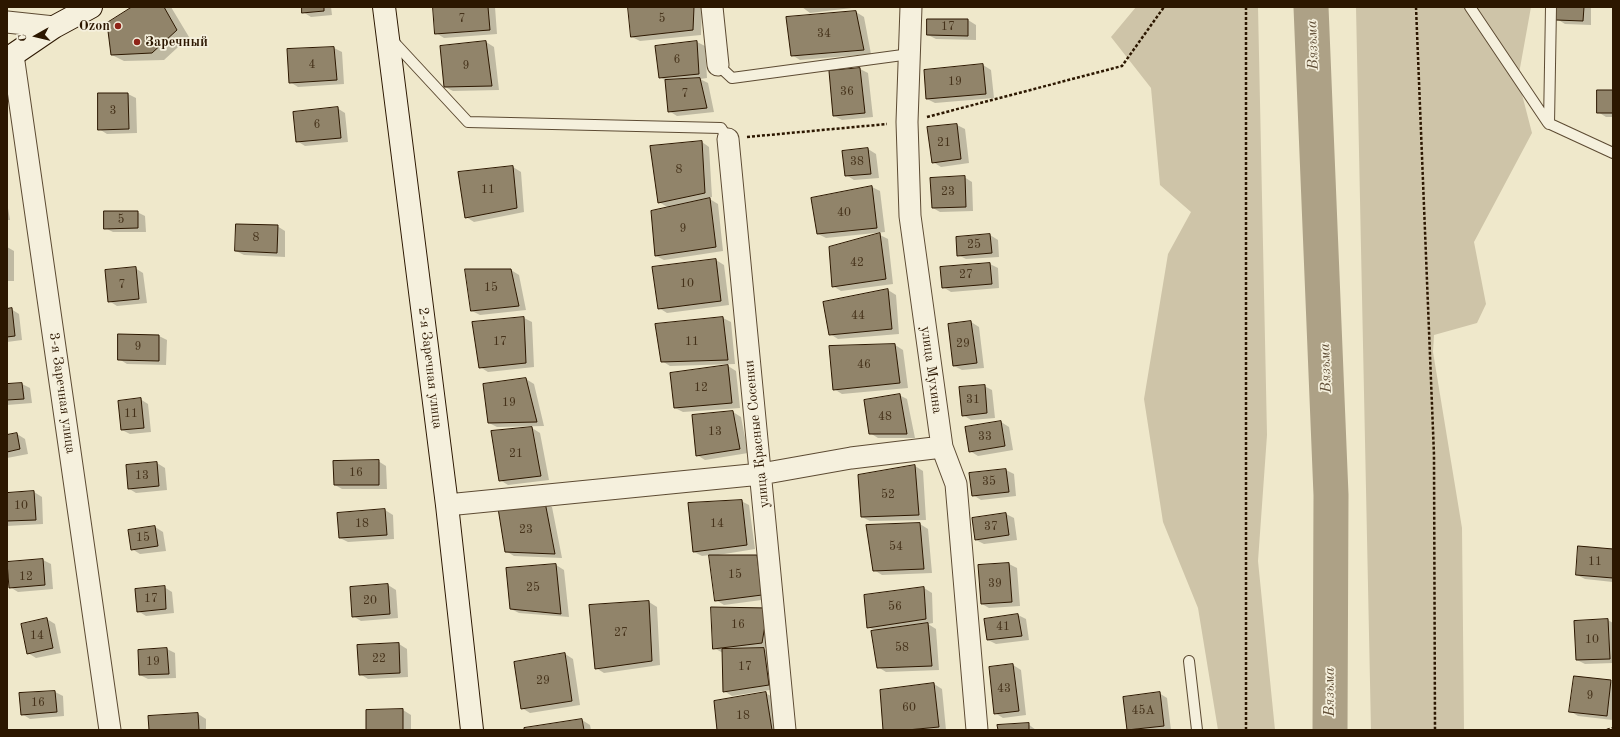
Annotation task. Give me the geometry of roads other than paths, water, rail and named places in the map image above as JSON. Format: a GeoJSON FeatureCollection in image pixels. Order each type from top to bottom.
{"type":"FeatureCollection","features":[{"type":"Feature","properties":{"kind":"main road"},"geometry":{"type":"LineString","coordinates":[[10,57],[54,27],[91,7]]}},
{"type":"Feature","properties":{"kind":"main road","name":"2-я Заречная улица"},"geometry":{"type":"LineString","coordinates":[[384,7],[447,505],[472,730]]}},
{"type":"Feature","properties":{"kind":"street"},"geometry":{"type":"LineString","coordinates":[[712,7],[718,65]]}},
{"type":"Feature","properties":{"kind":"street","name":"улица Мухина"},"geometry":{"type":"LineString","coordinates":[[910,7],[910,54],[907,122],[910,216],[942,447],[956,484],[977,730]]}},
{"type":"Feature","properties":{"kind":"street"},"geometry":{"type":"LineString","coordinates":[[7,22],[54,27]]}},
{"type":"Feature","properties":{"kind":"street","name":"3-я Заречная улица"},"geometry":{"type":"LineString","coordinates":[[10,57],[110,730]]}},
{"type":"Feature","properties":{"kind":"street","name":"улица Красные Сосенки"},"geometry":{"type":"LineString","coordinates":[[728,139],[785,730]]}},
{"type":"Feature","properties":{"kind":"street"},"geometry":{"type":"LineString","coordinates":[[447,505],[761,474],[851,458],[942,447]]}},
{"type":"Feature","properties":{"kind":"lane"},"geometry":{"type":"LineString","coordinates":[[1470,7],[1549,124],[1613,153]]}},
{"type":"Feature","properties":{"kind":"lane"},"geometry":{"type":"LineString","coordinates":[[1549,124],[1551,7]]}},
{"type":"Feature","properties":{"kind":"lane"},"geometry":{"type":"LineString","coordinates":[[388,35],[468,122],[721,128],[728,139]]}},
{"type":"Feature","properties":{"kind":"lane"},"geometry":{"type":"LineString","coordinates":[[718,65],[732,78],[910,54]]}},
{"type":"Feature","properties":{"kind":"lane"},"geometry":{"type":"LineString","coordinates":[[1190,661],[1197,730]]}},
{"type":"Feature","properties":{"kind":"waterway","name":"Вязьма"},"geometry":{"type":"LineString","coordinates":[[1311,7],[1331,495],[1330,730]]}},
{"type":"Feature","properties":{"kind":"place","name":"Ozon"},"geometry":{"type":"Point","coordinates":[118,26]}},
{"type":"Feature","properties":{"kind":"place","name":"Заречный"},"geometry":{"type":"Point","coordinates":[137,42]}}]}
